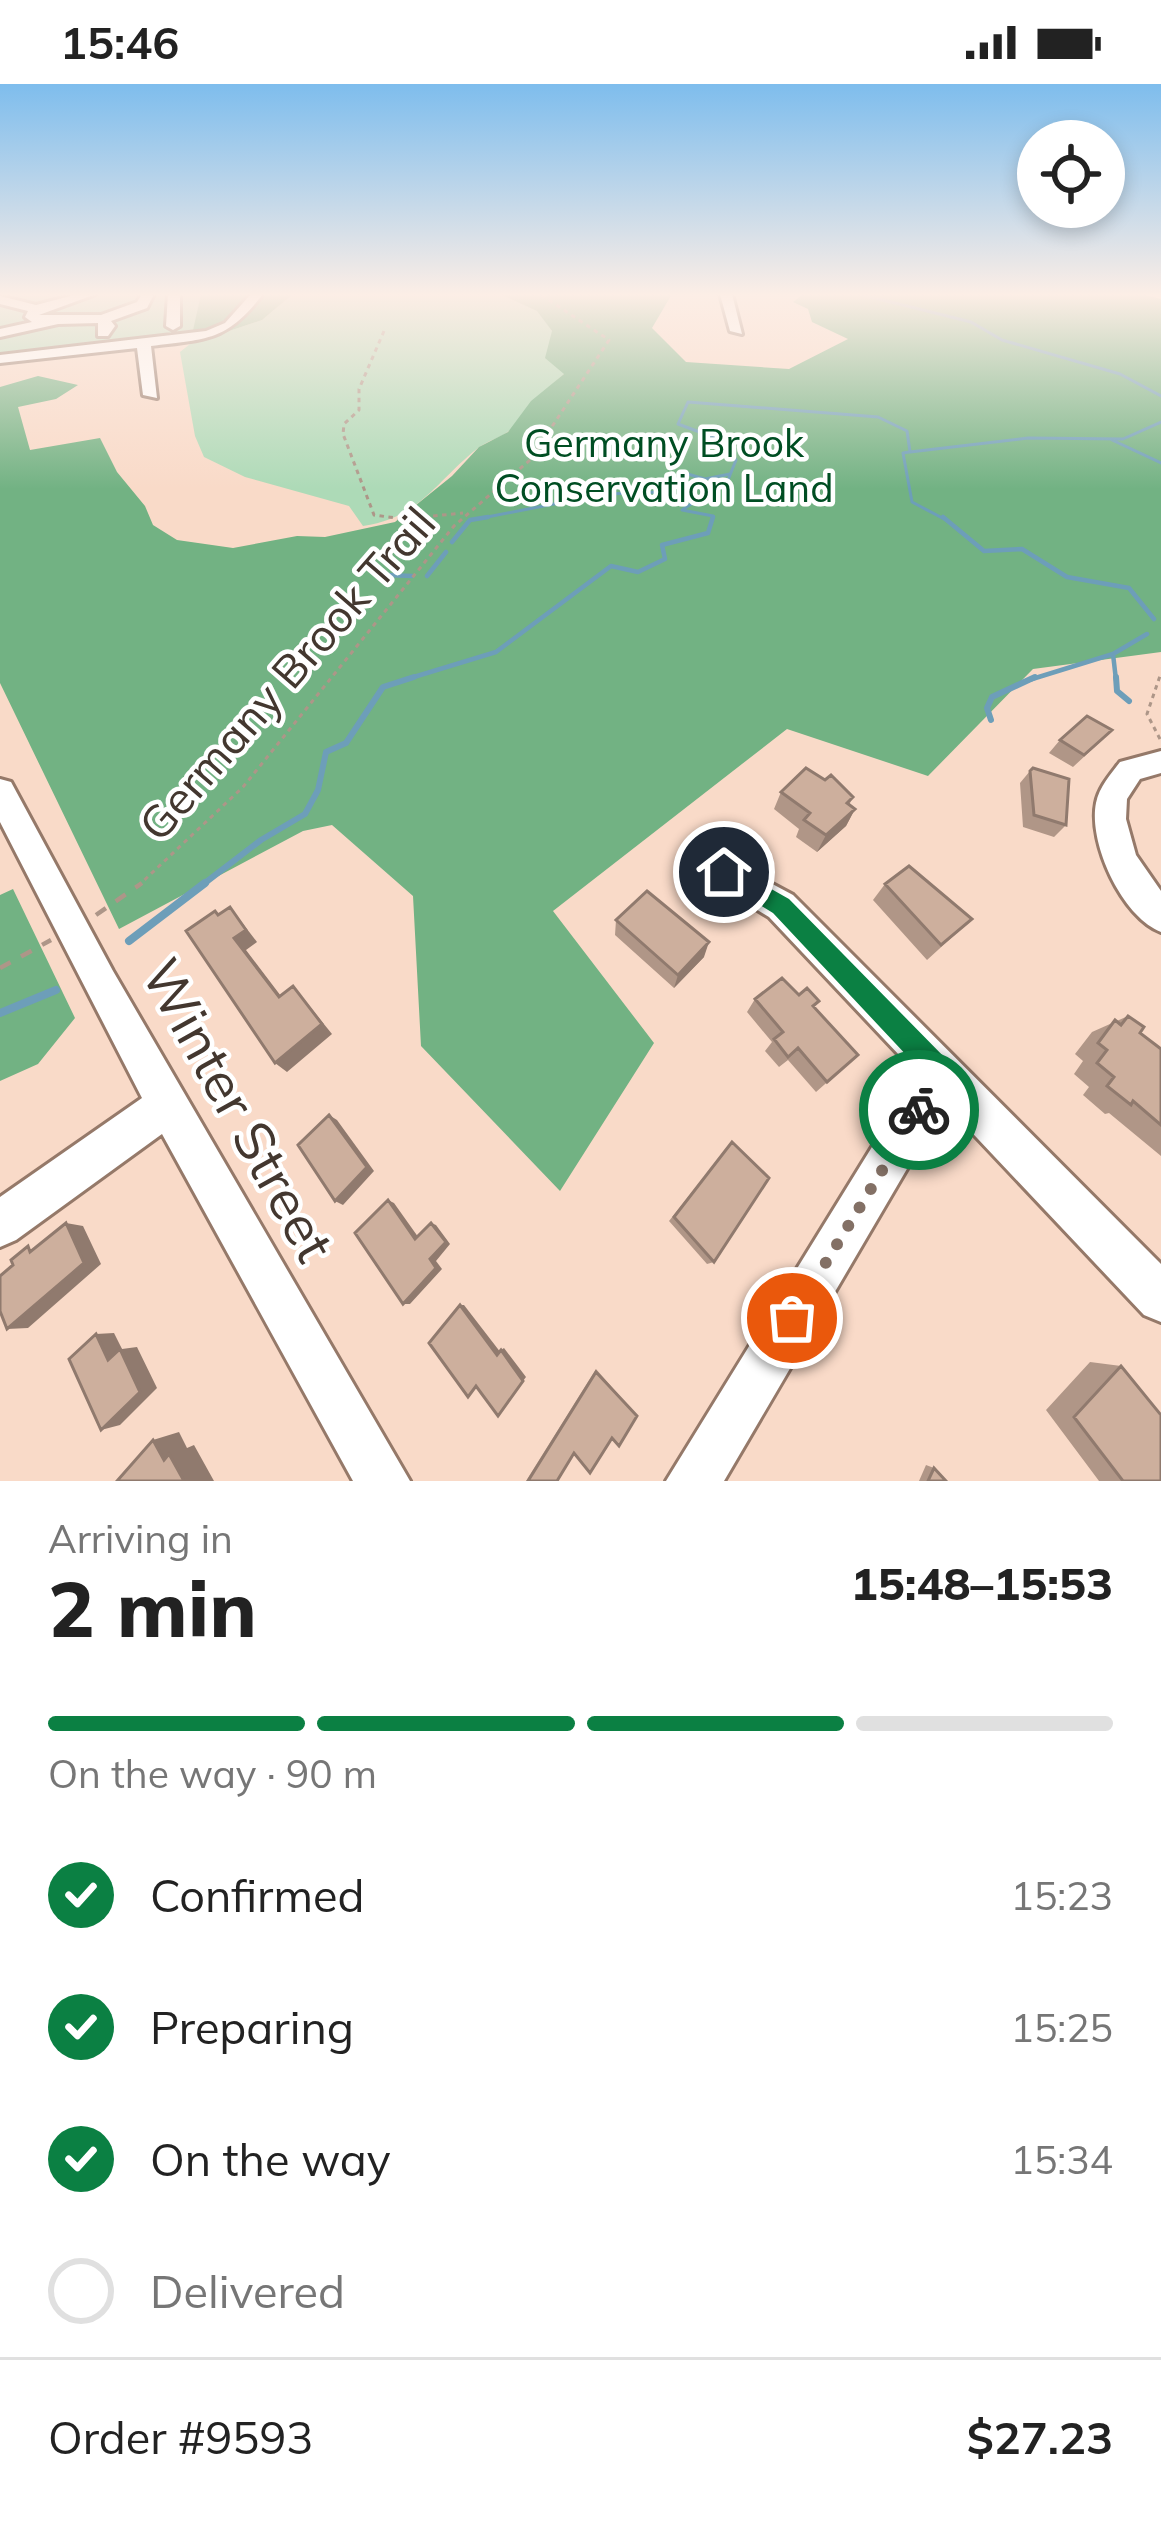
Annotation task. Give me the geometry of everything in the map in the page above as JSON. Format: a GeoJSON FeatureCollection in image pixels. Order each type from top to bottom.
{"type":"FeatureCollection","features":[{"type":"Feature","properties":{"kind":"street"},"geometry":{"type":"LineString","coordinates":[[146,359],[151,395]]}},
{"type":"Feature","properties":{"kind":"street"},"geometry":{"type":"LineString","coordinates":[[1161,762],[1130,770],[1111,800],[1113,842],[1139,891],[1161,916]]}},
{"type":"Feature","properties":{"kind":"street","name":"Winter Street"},"geometry":{"type":"LineString","coordinates":[[0,791],[168,1105],[383,1481]]}},
{"type":"Feature","properties":{"kind":"street"},"geometry":{"type":"LineString","coordinates":[[724,872],[781,906],[1161,1298]]}},
{"type":"Feature","properties":{"kind":"street"},"geometry":{"type":"LineString","coordinates":[[693,1481],[941,1073]]}},
{"type":"Feature","properties":{"kind":"street"},"geometry":{"type":"LineString","coordinates":[[0,1224],[168,1105]]}},
{"type":"Feature","properties":{"kind":"path"},"geometry":{"type":"LineString","coordinates":[[372,359],[359,389],[359,410],[344,424],[343,434],[374,515],[391,519],[466,514]]}},
{"type":"Feature","properties":{"kind":"path","name":"Germany Brook Trail"},"geometry":{"type":"LineString","coordinates":[[0,968],[73,929],[186,847],[466,514],[529,461],[578,397],[581,381],[598,359]]}},
{"type":"Feature","properties":{"kind":"path"},"geometry":{"type":"LineString","coordinates":[[1161,673],[1147,714],[1150,729],[1161,740]]}},
{"type":"Feature","properties":{"kind":"green space"},"geometry":{"type":"Polygon","coordinates":[[[181,359],[560,359],[564,374],[511,429],[478,448],[414,506],[363,526],[349,506],[245,477],[204,457],[195,436],[181,359]]]}},
{"type":"Feature","properties":{"kind":"green space","name":"Germany Brook Conservation Land"},"geometry":{"type":"Polygon","coordinates":[[[546,359],[683,359],[789,369],[808,359],[1161,359],[1161,652],[1033,669],[928,776],[787,729],[553,911],[654,1043],[560,1191],[421,1046],[413,896],[332,825],[303,831],[119,929],[0,683],[0,387],[38,376],[78,385],[56,399],[18,407],[30,450],[100,438],[153,525],[177,540],[233,548],[297,536],[325,537],[395,522],[452,476],[479,447],[508,432],[531,401],[564,374],[546,359]]]}},
{"type":"Feature","properties":{"kind":"green space"},"geometry":{"type":"Polygon","coordinates":[[[13,889],[75,1018],[38,1064],[0,1081],[0,895],[13,889]]]}},
{"type":"Feature","properties":{"kind":"building"},"geometry":{"type":"Polygon","coordinates":[[[1087,716],[1112,730],[1084,755],[1060,740],[1087,716]]]}},
{"type":"Feature","properties":{"kind":"building"},"geometry":{"type":"Polygon","coordinates":[[[806,768],[825,780],[831,775],[853,797],[847,803],[855,809],[826,835],[804,820],[810,813],[781,792],[806,768]]]}},
{"type":"Feature","properties":{"kind":"building"},"geometry":{"type":"Polygon","coordinates":[[[1033,768],[1069,779],[1066,825],[1034,815],[1033,768]]]}},
{"type":"Feature","properties":{"kind":"building"},"geometry":{"type":"Polygon","coordinates":[[[909,866],[972,919],[941,945],[885,884],[909,866]]]}},
{"type":"Feature","properties":{"kind":"building"},"geometry":{"type":"Polygon","coordinates":[[[647,891],[709,942],[678,975],[616,920],[647,891]]]}},
{"type":"Feature","properties":{"kind":"building"},"geometry":{"type":"Polygon","coordinates":[[[230,907],[246,930],[234,938],[279,997],[293,986],[322,1024],[275,1063],[186,931],[215,911],[218,915],[230,907]]]}},
{"type":"Feature","properties":{"kind":"building"},"geometry":{"type":"Polygon","coordinates":[[[782,978],[799,995],[807,988],[819,1001],[813,1006],[858,1055],[827,1082],[798,1048],[788,1057],[774,1039],[783,1032],[755,999],[782,978]]]}},
{"type":"Feature","properties":{"kind":"building"},"geometry":{"type":"Polygon","coordinates":[[[1128,1016],[1161,1049],[1161,1125],[1107,1086],[1114,1077],[1097,1063],[1107,1050],[1098,1043],[1115,1020],[1121,1025],[1128,1016]]]}},
{"type":"Feature","properties":{"kind":"building"},"geometry":{"type":"Polygon","coordinates":[[[329,1115],[367,1167],[335,1201],[298,1145],[329,1115]]]}},
{"type":"Feature","properties":{"kind":"building"},"geometry":{"type":"Polygon","coordinates":[[[732,1142],[769,1178],[714,1262],[674,1217],[732,1142]]]}},
{"type":"Feature","properties":{"kind":"building"},"geometry":{"type":"Polygon","coordinates":[[[388,1200],[415,1239],[431,1223],[446,1242],[430,1259],[436,1268],[403,1304],[355,1233],[388,1200]]]}},
{"type":"Feature","properties":{"kind":"building"},"geometry":{"type":"Polygon","coordinates":[[[66,1223],[84,1263],[7,1329],[0,1311],[0,1276],[28,1246],[30,1252],[66,1223]]]}},
{"type":"Feature","properties":{"kind":"building"},"geometry":{"type":"Polygon","coordinates":[[[460,1305],[523,1381],[498,1416],[476,1386],[468,1397],[429,1343],[460,1305]]]}},
{"type":"Feature","properties":{"kind":"building"},"geometry":{"type":"Polygon","coordinates":[[[96,1334],[108,1360],[120,1349],[140,1392],[101,1430],[69,1359],[96,1334]]]}},
{"type":"Feature","properties":{"kind":"building"},"geometry":{"type":"Polygon","coordinates":[[[1121,1366],[1161,1415],[1161,1481],[1123,1481],[1074,1417],[1121,1366]]]}},
{"type":"Feature","properties":{"kind":"building"},"geometry":{"type":"Polygon","coordinates":[[[596,1372],[637,1416],[619,1446],[612,1438],[590,1473],[574,1453],[557,1481],[528,1481],[596,1372]]]}},
{"type":"Feature","properties":{"kind":"building"},"geometry":{"type":"Polygon","coordinates":[[[153,1440],[164,1460],[169,1454],[184,1481],[117,1481],[153,1440]]]}},
{"type":"Feature","properties":{"kind":"building"},"geometry":{"type":"Polygon","coordinates":[[[934,1468],[946,1481],[928,1481],[934,1468]]]}},
{"type":"Feature","properties":{"kind":"waterway"},"geometry":{"type":"LineString","coordinates":[[1069,359],[1120,374],[1161,396]]}},
{"type":"Feature","properties":{"kind":"waterway"},"geometry":{"type":"LineString","coordinates":[[712,520],[713,516],[682,510],[728,480],[736,460],[721,440],[678,424],[688,402],[878,417],[907,431],[910,452],[1028,438],[1123,439],[1161,422]]}},
{"type":"Feature","properties":{"kind":"waterway"},"geometry":{"type":"LineString","coordinates":[[1110,439],[1161,463]]}},
{"type":"Feature","properties":{"kind":"waterway"},"geometry":{"type":"LineString","coordinates":[[909,452],[903,453],[912,502],[946,520]]}},
{"type":"Feature","properties":{"kind":"waterway"},"geometry":{"type":"LineString","coordinates":[[484,518],[605,494],[662,492],[684,473],[705,479],[730,474]]}},
{"type":"Feature","properties":{"kind":"waterway"},"geometry":{"type":"LineString","coordinates":[[484,518],[488,517]]}},
{"type":"Feature","properties":{"kind":"waterway"},"geometry":{"type":"LineString","coordinates":[[404,680],[496,652],[611,566],[638,572],[665,559],[662,545],[708,533],[713,517]]}},
{"type":"Feature","properties":{"kind":"waterway"},"geometry":{"type":"LineString","coordinates":[[943,517],[984,551],[1022,549],[1067,577],[1129,588],[1154,619]]}},
{"type":"Feature","properties":{"kind":"waterway"},"geometry":{"type":"LineString","coordinates":[[452,542],[470,520],[484,518]]}},
{"type":"Feature","properties":{"kind":"waterway"},"geometry":{"type":"LineString","coordinates":[[472,520],[484,518]]}},
{"type":"Feature","properties":{"kind":"waterway"},"geometry":{"type":"LineString","coordinates":[[427,576],[446,552]]}},
{"type":"Feature","properties":{"kind":"waterway"},"geometry":{"type":"LineString","coordinates":[[387,575],[412,576]]}},
{"type":"Feature","properties":{"kind":"waterway"},"geometry":{"type":"LineString","coordinates":[[1113,654],[1147,634]]}},
{"type":"Feature","properties":{"kind":"waterway"},"geometry":{"type":"LineString","coordinates":[[1029,680],[1113,654]]}},
{"type":"Feature","properties":{"kind":"waterway"},"geometry":{"type":"LineString","coordinates":[[1113,654],[1116,680]]}},
{"type":"Feature","properties":{"kind":"waterway"},"geometry":{"type":"LineString","coordinates":[[201,886],[261,840],[305,814],[318,790],[326,752],[346,743],[383,687],[414,677]]}},
{"type":"Feature","properties":{"kind":"waterway"},"geometry":{"type":"LineString","coordinates":[[991,720],[987,708],[992,697],[1035,677]]}},
{"type":"Feature","properties":{"kind":"waterway"},"geometry":{"type":"LineString","coordinates":[[1116,677],[1117,691],[1129,701]]}},
{"type":"Feature","properties":{"kind":"waterway"},"geometry":{"type":"LineString","coordinates":[[129,941],[205,883]]}},
{"type":"Feature","properties":{"kind":"waterway"},"geometry":{"type":"LineString","coordinates":[[0,1013],[56,990]]}},
{"type":"Feature","properties":{"kind":"way so far"},"geometry":{"type":"LineString","coordinates":[[792,1318],[919,1110]]}},
{"type":"Feature","properties":{"kind":"route"},"geometry":{"type":"LineString","coordinates":[[724,872],[781,906],[941,1073],[919,1110]]}}]}
